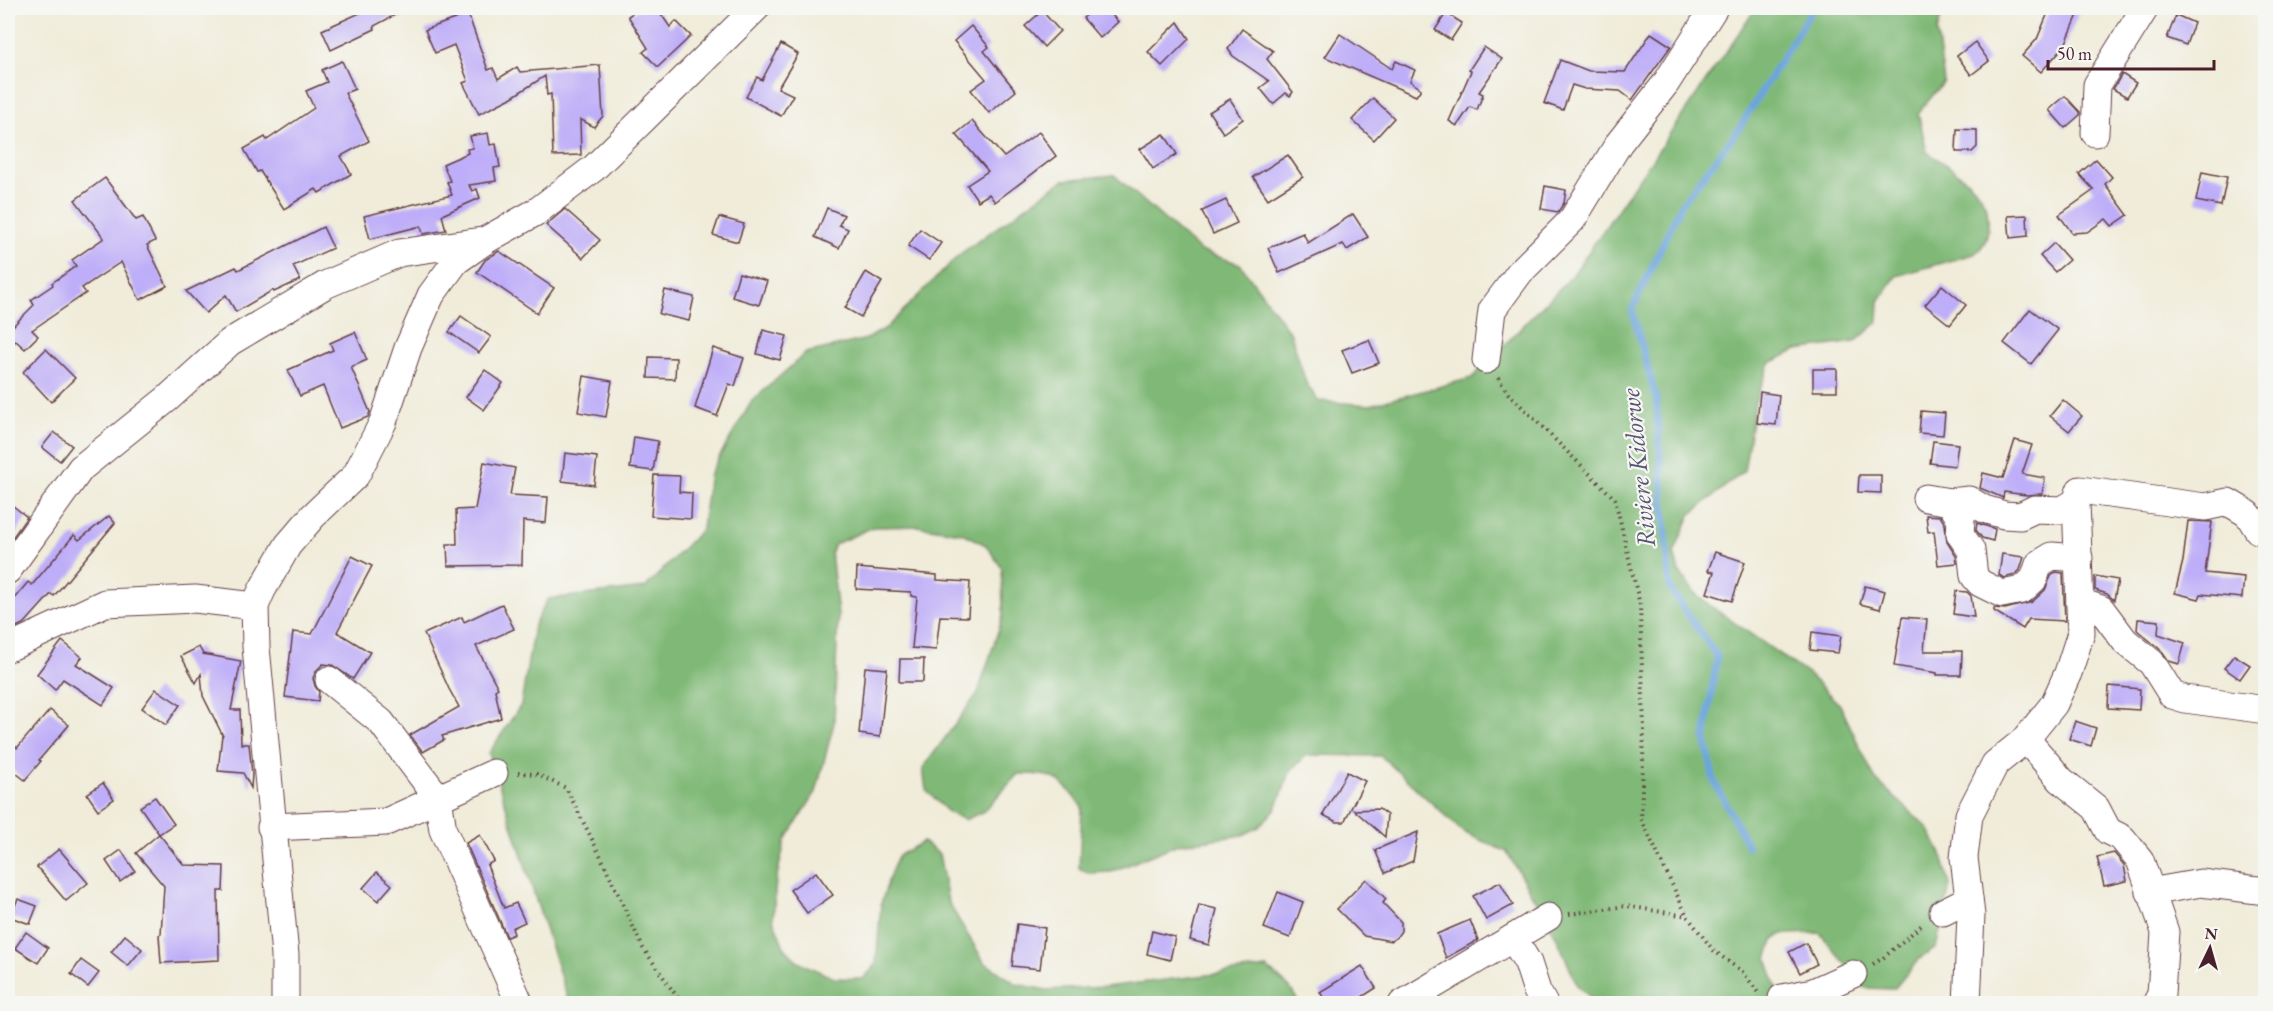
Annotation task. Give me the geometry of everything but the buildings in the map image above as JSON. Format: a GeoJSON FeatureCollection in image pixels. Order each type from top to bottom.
{"type":"FeatureCollection","features":[{"type":"Feature","properties":{"kind":"street"},"geometry":{"type":"LineString","coordinates":[[285,1004],[285,955],[271,827],[256,646],[255,606],[262,590],[288,545],[313,516],[356,476],[383,422],[408,348],[431,296],[456,261],[486,240],[536,212],[594,168],[756,8]]}},
{"type":"Feature","properties":{"kind":"street"},"geometry":{"type":"LineString","coordinates":[[1486,360],[1491,310],[1520,272],[1572,220],[1619,143],[1666,82],[1714,8]]}},
{"type":"Feature","properties":{"kind":"street"},"geometry":{"type":"LineString","coordinates":[[2094,133],[2097,85],[2145,8]]}},
{"type":"Feature","properties":{"kind":"street"},"geometry":{"type":"LineString","coordinates":[[8,570],[81,468],[167,399],[230,342],[326,285],[399,253],[486,240]]}},
{"type":"Feature","properties":{"kind":"street"},"geometry":{"type":"LineString","coordinates":[[1967,1004],[1971,915],[1964,858],[1969,815],[1995,764],[2025,739],[2054,704],[2068,673],[2080,633],[2076,502],[2080,490],[2205,507],[2228,502],[2248,514],[2258,530],[2265,533]]}},
{"type":"Feature","properties":{"kind":"street"},"geometry":{"type":"LineString","coordinates":[[2076,502],[2062,510],[2035,509],[2020,516],[2004,515],[1984,509],[1969,500],[1938,500],[1961,520],[1960,534],[1971,550],[1974,576],[1980,583],[2002,594],[2022,590],[2034,579],[2039,564],[2052,556],[2079,558]]}},
{"type":"Feature","properties":{"kind":"street"},"geometry":{"type":"LineString","coordinates":[[8,648],[105,603],[195,599],[255,606]]}},
{"type":"Feature","properties":{"kind":"street"},"geometry":{"type":"LineString","coordinates":[[2080,602],[2101,609],[2125,640],[2152,663],[2172,695],[2185,699],[2265,710]]}},
{"type":"Feature","properties":{"kind":"street"},"geometry":{"type":"LineString","coordinates":[[328,680],[381,722],[438,798],[443,830],[520,1004]]}},
{"type":"Feature","properties":{"kind":"street"},"geometry":{"type":"LineString","coordinates":[[2025,739],[2061,780],[2096,808],[2108,831],[2122,838],[2140,860],[2165,932],[2161,994],[2156,1004]]}},
{"type":"Feature","properties":{"kind":"street"},"geometry":{"type":"LineString","coordinates":[[271,827],[386,822],[494,773]]}},
{"type":"Feature","properties":{"kind":"street"},"geometry":{"type":"LineString","coordinates":[[2150,892],[2201,883],[2265,891]]}},
{"type":"Feature","properties":{"kind":"street"},"geometry":{"type":"LineString","coordinates":[[1943,912],[1969,899]]}},
{"type":"Feature","properties":{"kind":"street"},"geometry":{"type":"LineString","coordinates":[[1402,1004],[1548,917]]}},
{"type":"Feature","properties":{"kind":"street"},"geometry":{"type":"LineString","coordinates":[[1513,938],[1528,963],[1544,1004]]}},
{"type":"Feature","properties":{"kind":"street"},"geometry":{"type":"LineString","coordinates":[[1773,999],[1813,992],[1853,974]]}},
{"type":"Feature","properties":{"kind":"path"},"geometry":{"type":"LineString","coordinates":[[1486,360],[1508,393],[1615,499],[1640,605],[1644,729],[1641,819],[1687,916],[1713,950],[1773,999]]}},
{"type":"Feature","properties":{"kind":"path"},"geometry":{"type":"LineString","coordinates":[[494,773],[536,774],[566,788],[643,948],[682,1004]]}},
{"type":"Feature","properties":{"kind":"path"},"geometry":{"type":"LineString","coordinates":[[1548,917],[1626,906],[1687,916]]}},
{"type":"Feature","properties":{"kind":"path"},"geometry":{"type":"LineString","coordinates":[[1853,974],[1883,958],[1927,920],[1943,912]]}},
{"type":"Feature","properties":{"kind":"green space"},"geometry":{"type":"Polygon","coordinates":[[[1756,8],[1949,8],[1942,12],[1937,32],[1944,82],[1918,113],[1927,152],[1969,182],[1984,202],[1988,214],[1986,239],[1978,251],[1896,276],[1879,301],[1878,322],[1855,342],[1797,350],[1770,363],[1755,402],[1744,471],[1690,515],[1674,553],[1679,572],[1698,597],[1809,675],[1840,705],[1875,779],[1928,828],[1942,856],[1950,885],[1936,948],[1919,959],[1894,989],[1865,988],[1820,933],[1782,934],[1773,940],[1767,959],[1780,997],[1787,1003],[1596,1003],[1577,985],[1557,938],[1507,852],[1463,832],[1381,756],[1307,755],[1291,770],[1276,808],[1259,827],[1243,835],[1178,844],[1111,872],[1088,873],[1079,868],[1082,807],[1068,789],[1049,776],[1018,774],[984,811],[965,820],[948,812],[926,790],[923,768],[978,693],[1003,616],[1002,568],[986,545],[962,533],[918,526],[873,527],[835,544],[831,553],[838,615],[834,723],[816,792],[785,841],[776,880],[773,919],[784,947],[798,962],[834,978],[863,979],[876,965],[881,904],[898,856],[923,842],[939,854],[948,902],[984,962],[1017,984],[1046,990],[1105,987],[1267,968],[1290,988],[1299,1003],[569,1003],[489,753],[521,705],[534,625],[548,599],[645,588],[702,529],[710,473],[752,401],[806,353],[867,339],[886,328],[960,254],[1063,180],[1114,175],[1200,251],[1240,264],[1291,334],[1306,383],[1318,401],[1370,405],[1472,378],[1572,276],[1756,8]]]}},
{"type":"Feature","properties":{"kind":"green space"},"geometry":{"type":"Polygon","coordinates":[[[1470,996],[1473,1003],[1439,1003],[1451,998],[1470,996]]]}},
{"type":"Feature","properties":{"kind":"waterway","name":"Riviere Kidorwe"},"geometry":{"type":"LineString","coordinates":[[1748,846],[1714,781],[1705,737],[1717,656],[1670,589],[1656,398],[1632,310],[1681,205],[1738,130],[1813,8]]}}]}
